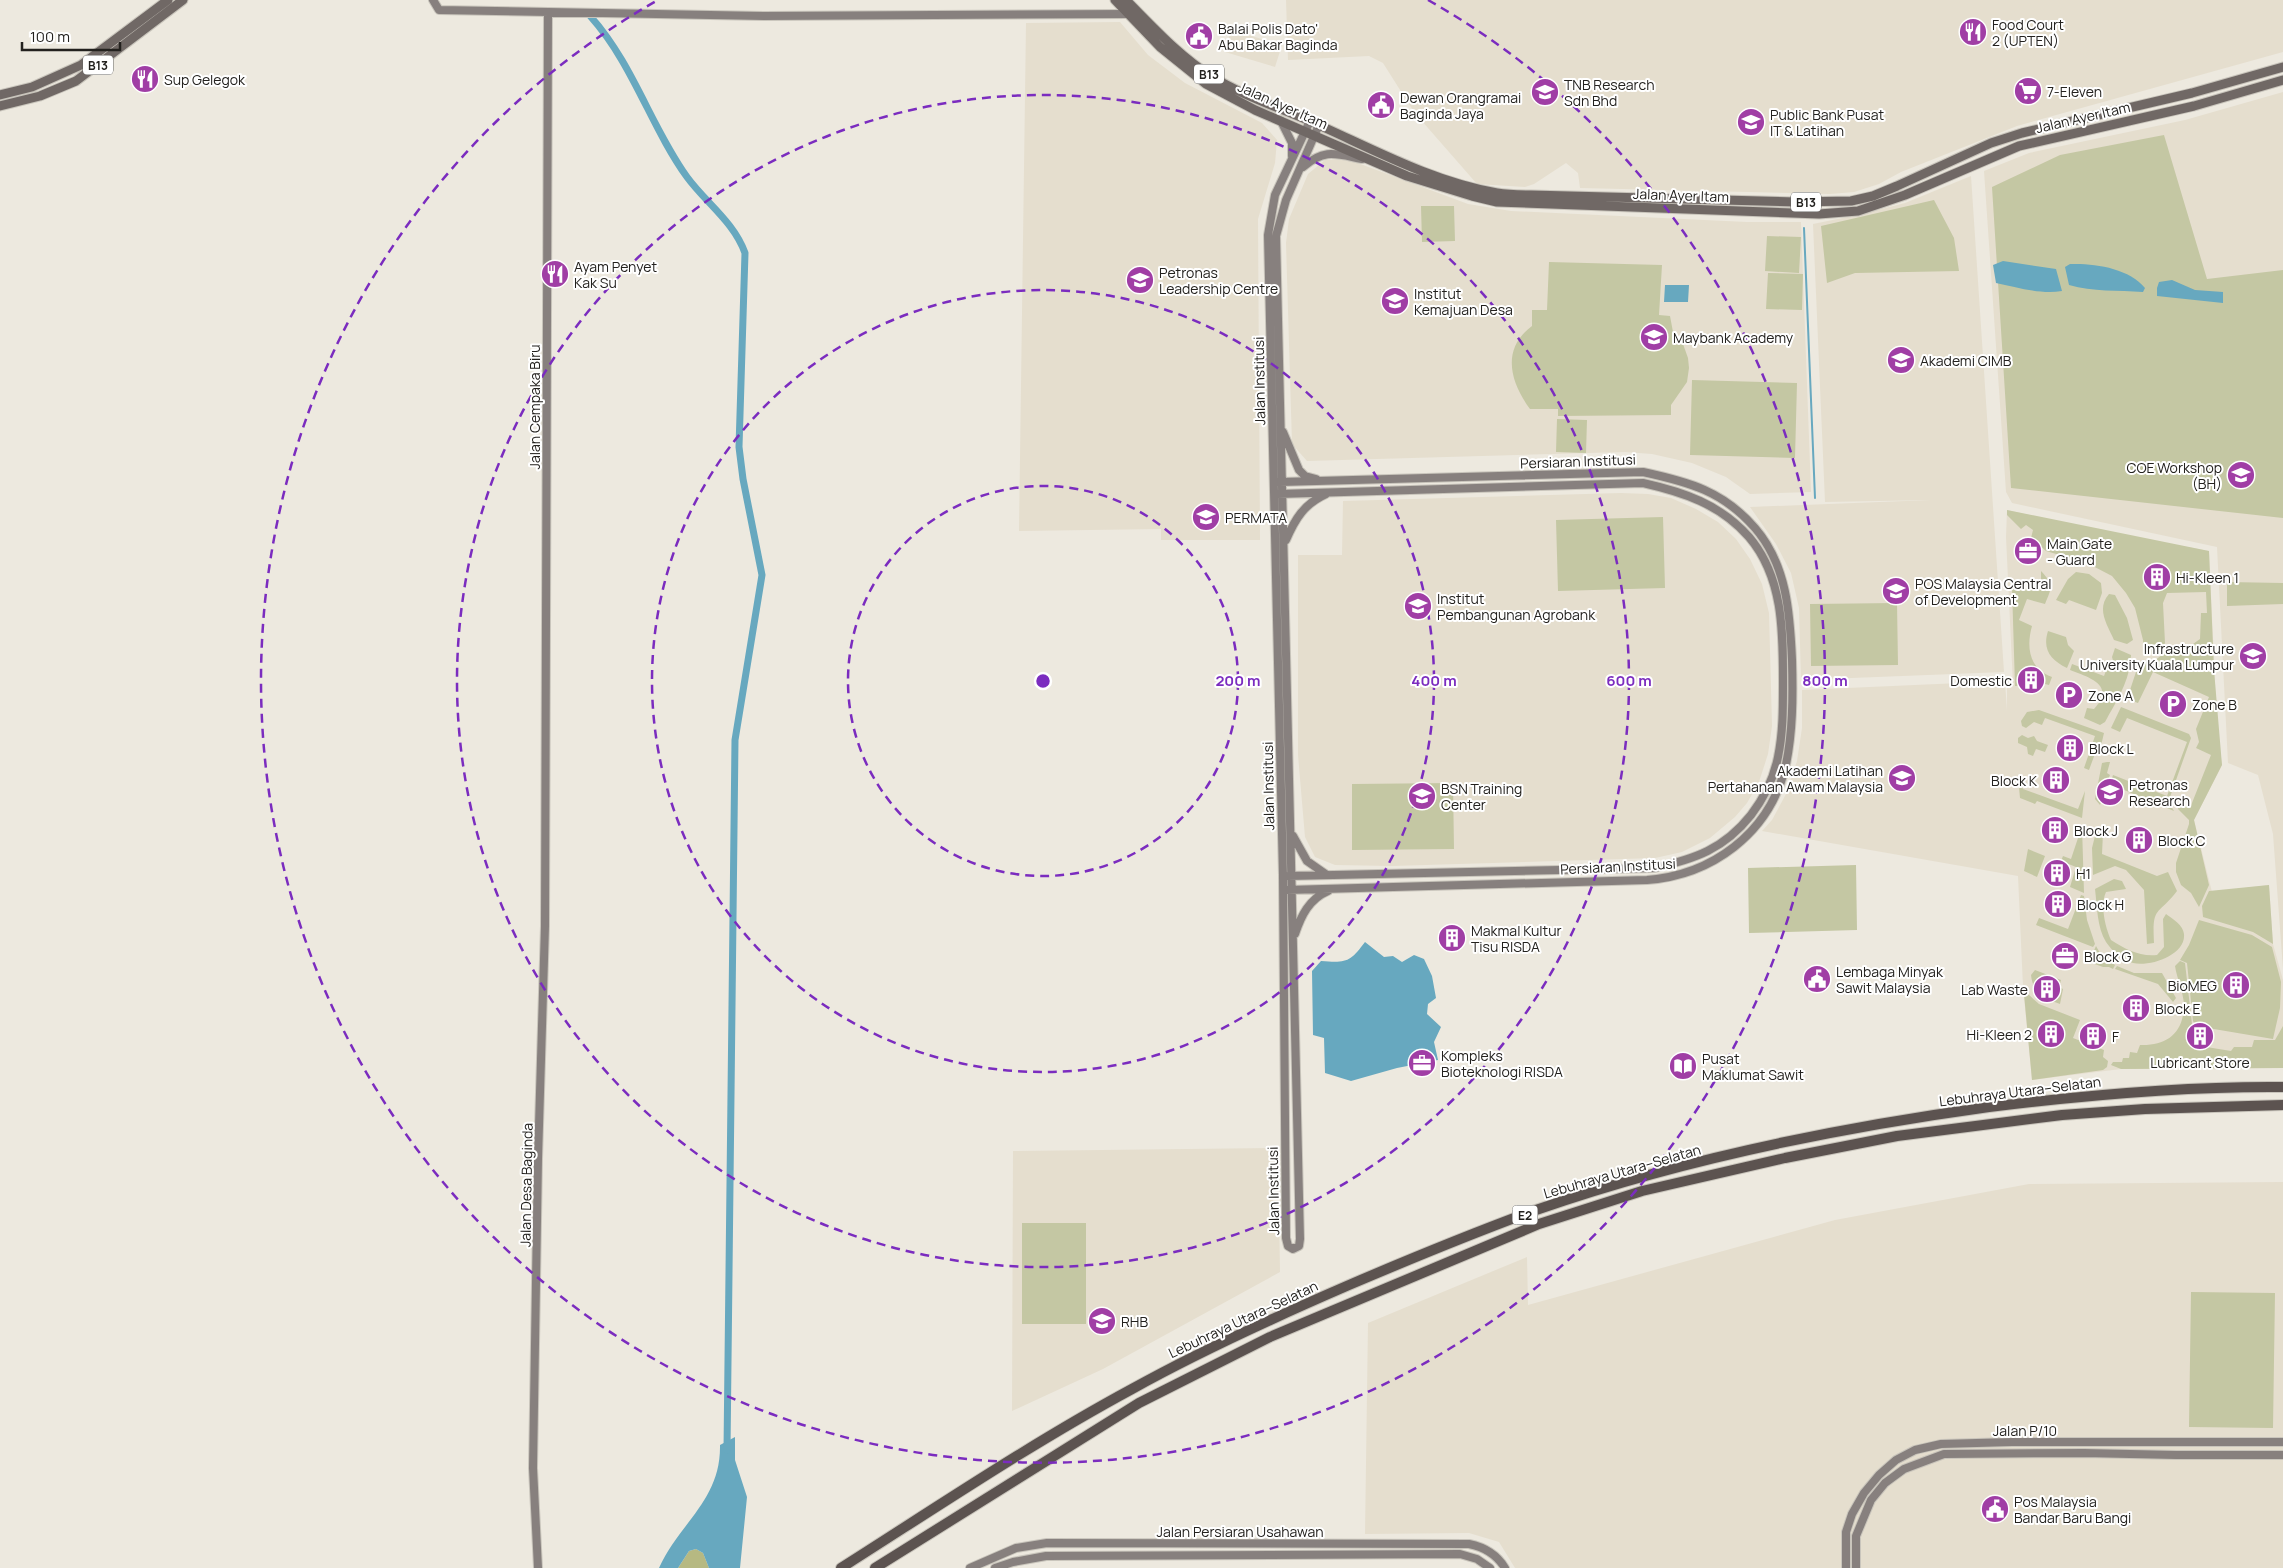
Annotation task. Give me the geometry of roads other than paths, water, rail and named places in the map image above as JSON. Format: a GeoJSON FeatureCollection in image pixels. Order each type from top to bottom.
{"type":"FeatureCollection","features":[{"type":"Feature","properties":{"kind":"highway","name":"Lebuhraya Utara–Selatan"},"geometry":{"type":"LineString","coordinates":[[842,1568],[1005,1463],[1132,1388],[1262,1322],[1404,1262],[1536,1210],[1639,1178],[1732,1154],[1892,1121],[2061,1098],[2142,1091],[2283,1087]]}},
{"type":"Feature","properties":{"kind":"highway","name":"Lebuhraya Utara–Selatan"},"geometry":{"type":"LineString","coordinates":[[875,1568],[1139,1403],[1296,1326],[1522,1232],[1586,1209],[1652,1188],[1785,1158],[1897,1136],[2062,1115],[2145,1109],[2283,1105]]}},
{"type":"Feature","properties":{"kind":"main road","name":"B13"},"geometry":{"type":"LineString","coordinates":[[0,95],[32,87],[80,66],[168,0]]}},
{"type":"Feature","properties":{"kind":"main road","name":"B13"},"geometry":{"type":"LineString","coordinates":[[0,106],[40,96],[76,81],[184,0]]}},
{"type":"Feature","properties":{"kind":"main road","name":"Jalan Ayer Itam"},"geometry":{"type":"LineString","coordinates":[[1114,0],[1160,47],[1206,84],[1255,110],[1407,176],[1497,202],[1818,214],[1858,210],[1905,195],[2019,146],[2194,106],[2283,80]]}},
{"type":"Feature","properties":{"kind":"main road","name":"Jalan Ayer Itam"},"geometry":{"type":"LineString","coordinates":[[1126,0],[1171,45],[1211,76],[1267,104],[1413,166],[1473,188],[1498,193],[1851,201],[1873,196],[1991,143],[2022,133],[2192,93],[2283,67]]}},
{"type":"Feature","properties":{"kind":"street"},"geometry":{"type":"LineString","coordinates":[[433,0],[439,10],[764,16],[1128,14]]}},
{"type":"Feature","properties":{"kind":"street","name":"Jalan Cempaka Biru"},"geometry":{"type":"LineString","coordinates":[[545,802],[548,12]]}},
{"type":"Feature","properties":{"kind":"street"},"geometry":{"type":"LineString","coordinates":[[1281,121],[1292,143],[1292,158]]}},
{"type":"Feature","properties":{"kind":"street","name":"Jalan Institusi"},"geometry":{"type":"LineString","coordinates":[[1310,121],[1275,195],[1268,235],[1283,876],[1286,1238],[1288,1246],[1293,1249],[1299,1246],[1300,1240],[1276,236],[1286,200],[1320,125]]}},
{"type":"Feature","properties":{"kind":"street"},"geometry":{"type":"LineString","coordinates":[[1300,169],[1313,158],[1331,152],[1374,161]]}},
{"type":"Feature","properties":{"kind":"street"},"geometry":{"type":"LineString","coordinates":[[1282,428],[1299,470],[1306,476],[1324,481]]}},
{"type":"Feature","properties":{"kind":"street","name":"Persiaran Institusi"},"geometry":{"type":"LineString","coordinates":[[1273,482],[1643,472],[1708,490],[1736,509],[1749,522],[1774,557],[1786,596],[1792,684],[1790,740],[1784,770],[1770,804],[1758,822],[1729,851],[1695,871],[1668,879],[1647,880],[1283,890]]}},
{"type":"Feature","properties":{"kind":"street","name":"Persiaran Institusi"},"geometry":{"type":"LineString","coordinates":[[1273,494],[1643,483],[1675,490],[1714,507],[1748,537],[1758,549],[1776,590],[1781,613],[1783,647],[1781,739],[1778,758],[1771,779],[1751,815],[1720,844],[1704,854],[1686,861],[1654,868],[1283,876]]}},
{"type":"Feature","properties":{"kind":"street"},"geometry":{"type":"LineString","coordinates":[[1284,544],[1292,525],[1303,509],[1312,500],[1328,493]]}},
{"type":"Feature","properties":{"kind":"street","name":"Jalan Desa Baginda"},"geometry":{"type":"LineString","coordinates":[[538,1568],[533,1468],[538,1160],[545,926],[545,802]]}},
{"type":"Feature","properties":{"kind":"street"},"geometry":{"type":"LineString","coordinates":[[1291,832],[1307,861],[1329,876]]}},
{"type":"Feature","properties":{"kind":"street"},"geometry":{"type":"LineString","coordinates":[[1293,939],[1306,908],[1322,894],[1332,890]]}},
{"type":"Feature","properties":{"kind":"street","name":"Jalan P/10"},"geometry":{"type":"LineString","coordinates":[[1846,1568],[1846,1532],[1852,1514],[1864,1493],[1879,1475],[1896,1460],[1915,1450],[1941,1444],[2012,1442],[2283,1442]]}},
{"type":"Feature","properties":{"kind":"street","name":"Jalan P/10"},"geometry":{"type":"LineString","coordinates":[[1856,1568],[1856,1536],[1871,1500],[1885,1483],[1904,1469],[1944,1454],[2084,1452],[2176,1456],[2283,1455]]}},
{"type":"Feature","properties":{"kind":"street","name":"Jalan Persiaran Usahawan"},"geometry":{"type":"LineString","coordinates":[[970,1568],[1016,1548],[1047,1543],[1469,1544],[1488,1552],[1499,1560],[1505,1568]]}},
{"type":"Feature","properties":{"kind":"street","name":"Jalan Persiaran Usahawan"},"geometry":{"type":"LineString","coordinates":[[995,1568],[1013,1562],[1046,1556],[1460,1554],[1477,1559],[1490,1568]]}},
{"type":"Feature","properties":{"kind":"water"},"geometry":{"type":"Polygon","coordinates":[[[2003,261],[2056,269],[2062,291],[2037,291],[1996,283],[1993,265],[2003,261]]]}},
{"type":"Feature","properties":{"kind":"water"},"geometry":{"type":"Polygon","coordinates":[[[2070,264],[2100,266],[2121,271],[2138,281],[2145,288],[2143,292],[2096,290],[2069,285],[2065,267],[2070,264]]]}},
{"type":"Feature","properties":{"kind":"water"},"geometry":{"type":"Polygon","coordinates":[[[2172,280],[2195,290],[2223,292],[2223,303],[2157,296],[2159,282],[2172,280]]]}},
{"type":"Feature","properties":{"kind":"water"},"geometry":{"type":"Polygon","coordinates":[[[1665,285],[1689,285],[1688,302],[1664,302],[1665,285]]]}},
{"type":"Feature","properties":{"kind":"water"},"geometry":{"type":"Polygon","coordinates":[[[1365,942],[1384,957],[1393,956],[1402,962],[1414,955],[1424,959],[1432,976],[1436,998],[1428,1004],[1427,1014],[1441,1027],[1434,1042],[1438,1060],[1397,1068],[1351,1081],[1325,1073],[1324,1038],[1313,1035],[1312,971],[1321,961],[1337,962],[1347,960],[1365,942]]]}},
{"type":"Feature","properties":{"kind":"water"},"geometry":{"type":"Polygon","coordinates":[[[735,1437],[735,1460],[747,1497],[740,1568],[709,1568],[703,1553],[696,1549],[689,1551],[678,1568],[659,1568],[707,1496],[719,1464],[720,1445],[735,1437]]]}},
{"type":"Feature","properties":{"kind":"waterway"},"geometry":{"type":"LineString","coordinates":[[591,17],[619,55],[674,158],[694,186],[727,222],[745,253],[739,447],[743,479],[762,575],[735,740],[727,1450]]}},
{"type":"Feature","properties":{"kind":"waterway"},"geometry":{"type":"LineString","coordinates":[[1804,228],[1815,498]]}},
{"type":"Feature","properties":{"kind":"place","name":"Food Court 2 (UPTEN)"},"geometry":{"type":"Point","coordinates":[1973,32]}},
{"type":"Feature","properties":{"kind":"place","name":"Balai Polis Dato' Abu Bakar Baginda"},"geometry":{"type":"Point","coordinates":[1199,36]}},
{"type":"Feature","properties":{"kind":"place","name":"Sup Gelegok"},"geometry":{"type":"Point","coordinates":[145,79]}},
{"type":"Feature","properties":{"kind":"place","name":"7-Eleven"},"geometry":{"type":"Point","coordinates":[2028,91]}},
{"type":"Feature","properties":{"kind":"place","name":"TNB Research Sdn Bhd"},"geometry":{"type":"Point","coordinates":[1545,92]}},
{"type":"Feature","properties":{"kind":"place","name":"Dewan Orangramai Baginda Jaya"},"geometry":{"type":"Point","coordinates":[1381,105]}},
{"type":"Feature","properties":{"kind":"place","name":"Public Bank Pusat IT & Latihan"},"geometry":{"type":"Point","coordinates":[1751,122]}},
{"type":"Feature","properties":{"kind":"place","name":"Ayam Penyet Kak Su"},"geometry":{"type":"Point","coordinates":[555,274]}},
{"type":"Feature","properties":{"kind":"place","name":"Petronas Leadership Centre"},"geometry":{"type":"Point","coordinates":[1140,280]}},
{"type":"Feature","properties":{"kind":"place","name":"Institut Kemajuan Desa"},"geometry":{"type":"Point","coordinates":[1395,301]}},
{"type":"Feature","properties":{"kind":"place","name":"Maybank Academy"},"geometry":{"type":"Point","coordinates":[1654,337]}},
{"type":"Feature","properties":{"kind":"place","name":"Akademi CIMB"},"geometry":{"type":"Point","coordinates":[1901,360]}},
{"type":"Feature","properties":{"kind":"place","name":"COE Workshop (BH)"},"geometry":{"type":"Point","coordinates":[2241,475]}},
{"type":"Feature","properties":{"kind":"place","name":"PERMATA"},"geometry":{"type":"Point","coordinates":[1206,517]}},
{"type":"Feature","properties":{"kind":"place","name":"Main Gate - Guard"},"geometry":{"type":"Point","coordinates":[2028,551]}},
{"type":"Feature","properties":{"kind":"place","name":"Hi-Kleen 1"},"geometry":{"type":"Point","coordinates":[2157,577]}},
{"type":"Feature","properties":{"kind":"place","name":"POS Malaysia Central of Development"},"geometry":{"type":"Point","coordinates":[1896,591]}},
{"type":"Feature","properties":{"kind":"place","name":"Institut Pembangunan Agrobank"},"geometry":{"type":"Point","coordinates":[1418,606]}},
{"type":"Feature","properties":{"kind":"place","name":"Infrastructure University Kuala Lumpur"},"geometry":{"type":"Point","coordinates":[2253,656]}},
{"type":"Feature","properties":{"kind":"place","name":"Domestic"},"geometry":{"type":"Point","coordinates":[2031,680]}},
{"type":"Feature","properties":{"kind":"place","name":"Zone A"},"geometry":{"type":"Point","coordinates":[2069,695]}},
{"type":"Feature","properties":{"kind":"place","name":"Zone B"},"geometry":{"type":"Point","coordinates":[2173,704]}},
{"type":"Feature","properties":{"kind":"place","name":"Block L"},"geometry":{"type":"Point","coordinates":[2070,748]}},
{"type":"Feature","properties":{"kind":"place","name":"Akademi Latihan Pertahanan Awam Malaysia"},"geometry":{"type":"Point","coordinates":[1902,778]}},
{"type":"Feature","properties":{"kind":"place","name":"Block K"},"geometry":{"type":"Point","coordinates":[2056,780]}},
{"type":"Feature","properties":{"kind":"place","name":"Petronas Research"},"geometry":{"type":"Point","coordinates":[2110,792]}},
{"type":"Feature","properties":{"kind":"place","name":"BSN Training Center"},"geometry":{"type":"Point","coordinates":[1422,796]}},
{"type":"Feature","properties":{"kind":"place","name":"Block J"},"geometry":{"type":"Point","coordinates":[2055,830]}},
{"type":"Feature","properties":{"kind":"place","name":"Block C"},"geometry":{"type":"Point","coordinates":[2139,840]}},
{"type":"Feature","properties":{"kind":"place","name":"H1"},"geometry":{"type":"Point","coordinates":[2057,873]}},
{"type":"Feature","properties":{"kind":"place","name":"Block H"},"geometry":{"type":"Point","coordinates":[2058,904]}},
{"type":"Feature","properties":{"kind":"place","name":"Makmal Kultur Tisu RISDA"},"geometry":{"type":"Point","coordinates":[1452,938]}},
{"type":"Feature","properties":{"kind":"place","name":"Block G"},"geometry":{"type":"Point","coordinates":[2065,956]}},
{"type":"Feature","properties":{"kind":"place","name":"Lembaga Minyak Sawit Malaysia"},"geometry":{"type":"Point","coordinates":[1817,979]}},
{"type":"Feature","properties":{"kind":"place","name":"BioMEG"},"geometry":{"type":"Point","coordinates":[2236,985]}},
{"type":"Feature","properties":{"kind":"place","name":"Lab Waste"},"geometry":{"type":"Point","coordinates":[2047,989]}},
{"type":"Feature","properties":{"kind":"place","name":"Block E"},"geometry":{"type":"Point","coordinates":[2136,1008]}},
{"type":"Feature","properties":{"kind":"place","name":"Hi-Kleen 2"},"geometry":{"type":"Point","coordinates":[2051,1034]}},
{"type":"Feature","properties":{"kind":"place","name":"F"},"geometry":{"type":"Point","coordinates":[2093,1036]}},
{"type":"Feature","properties":{"kind":"place","name":"Lubricant Store"},"geometry":{"type":"Point","coordinates":[2200,1036]}},
{"type":"Feature","properties":{"kind":"place","name":"Kompleks Bioteknologi RISDA"},"geometry":{"type":"Point","coordinates":[1422,1063]}},
{"type":"Feature","properties":{"kind":"place","name":"Pusat Maklumat Sawit"},"geometry":{"type":"Point","coordinates":[1683,1066]}},
{"type":"Feature","properties":{"kind":"place","name":"RHB"},"geometry":{"type":"Point","coordinates":[1102,1321]}},
{"type":"Feature","properties":{"kind":"place","name":"Pos Malaysia Bandar Baru Bangi"},"geometry":{"type":"Point","coordinates":[1995,1509]}}]}
